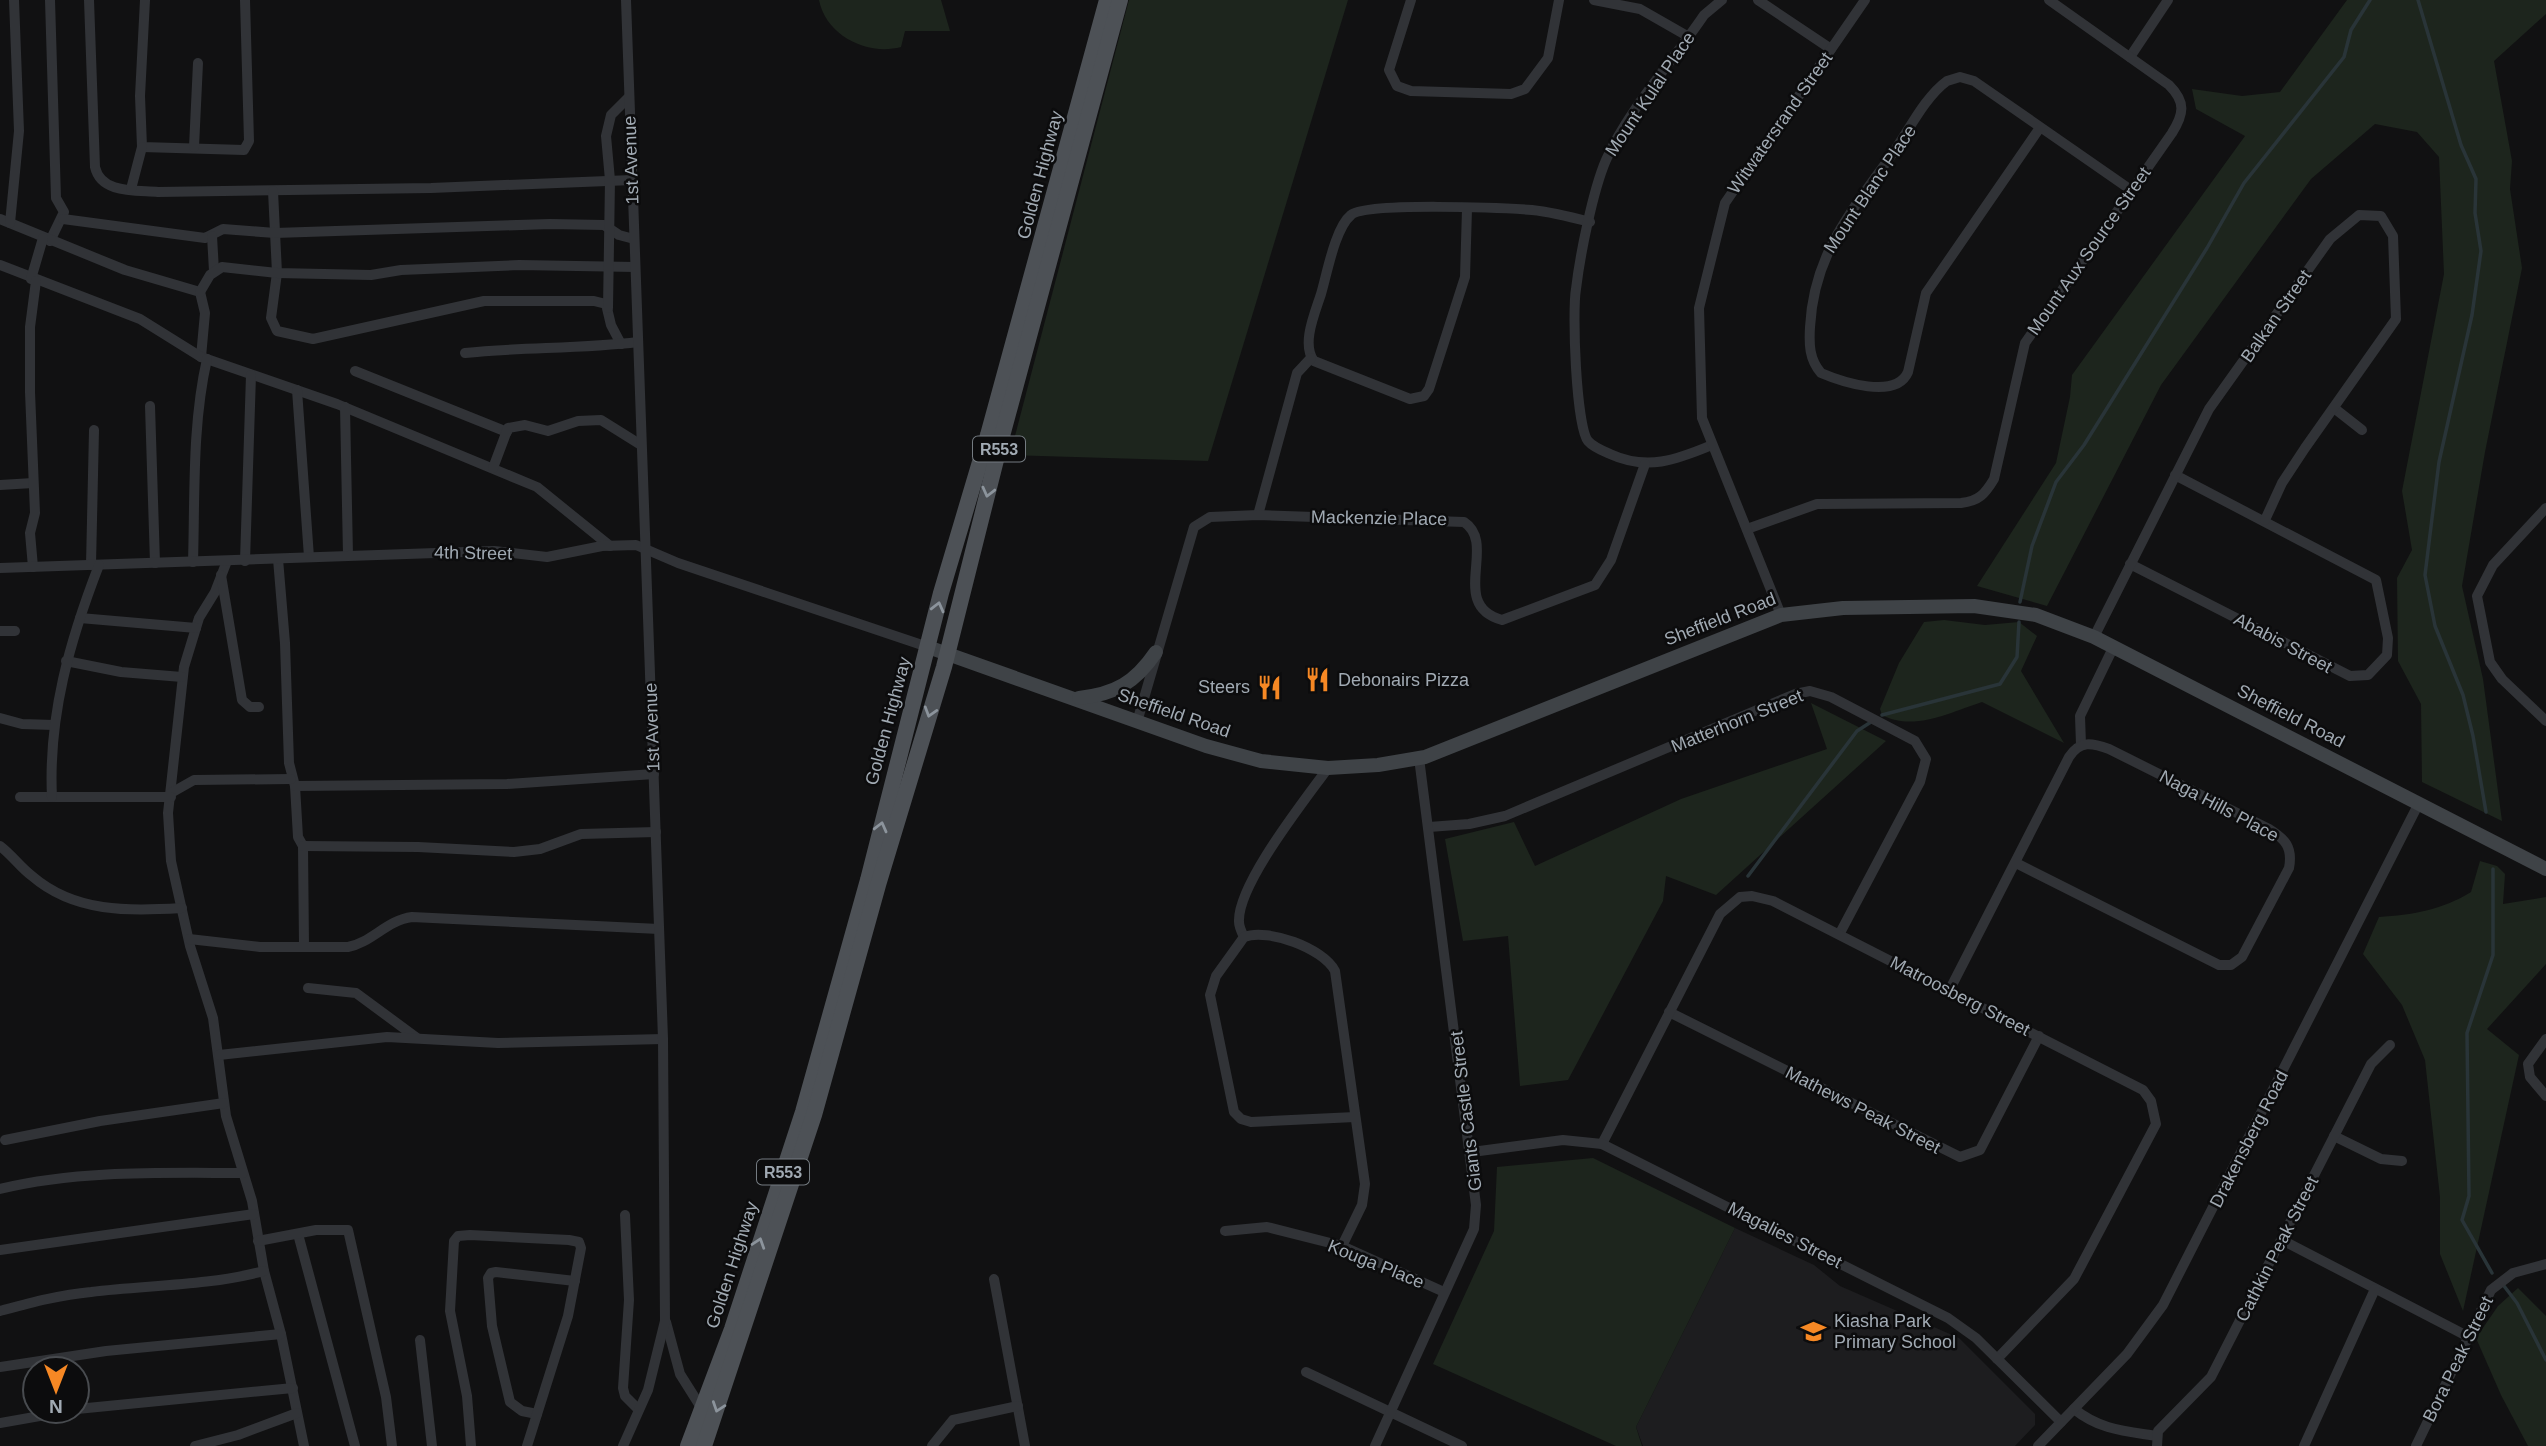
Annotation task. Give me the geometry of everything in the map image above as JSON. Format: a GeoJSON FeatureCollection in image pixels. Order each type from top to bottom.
{"type":"FeatureCollection","features":[{"type":"Feature","properties":{"kind":"main road","name":"Golden Highway"},"geometry":{"type":"LineString","coordinates":[[688,1446],[732,1329],[803,1112],[1107,0]]}},
{"type":"Feature","properties":{"kind":"main road","name":"Golden Highway"},"geometry":{"type":"LineString","coordinates":[[704,1446],[814,1115],[947,653],[1002,436],[1120,0]]}},
{"type":"Feature","properties":{"kind":"street"},"geometry":{"type":"LineString","coordinates":[[14,0],[19,131],[5,221],[125,270],[200,292]]}},
{"type":"Feature","properties":{"kind":"street"},"geometry":{"type":"LineString","coordinates":[[33,567],[30,533],[35,513],[30,327],[34,280],[46,239],[62,219],[64,207],[56,198],[50,0]]}},
{"type":"Feature","properties":{"kind":"street"},"geometry":{"type":"LineString","coordinates":[[89,0],[95,167],[101,181],[117,188],[273,191],[632,180]]}},
{"type":"Feature","properties":{"kind":"street"},"geometry":{"type":"LineString","coordinates":[[131,189],[142,147],[140,96],[145,0]]}},
{"type":"Feature","properties":{"kind":"street"},"geometry":{"type":"LineString","coordinates":[[142,147],[244,150],[249,144],[245,0]]}},
{"type":"Feature","properties":{"kind":"street","name":"1st Avenue"},"geometry":{"type":"LineString","coordinates":[[623,1446],[637,1408],[648,1390],[666,1321],[663,1039],[626,0]]}},
{"type":"Feature","properties":{"kind":"street"},"geometry":{"type":"LineString","coordinates":[[1411,0],[1389,70],[1397,86],[1412,92],[1511,94],[1531,84],[1548,58],[1559,0]]}},
{"type":"Feature","properties":{"kind":"street"},"geometry":{"type":"LineString","coordinates":[[1594,0],[1640,9],[1689,37]]}},
{"type":"Feature","properties":{"kind":"street","name":"Mount Kulal Place"},"geometry":{"type":"LineString","coordinates":[[1712,445],[1667,462],[1646,464],[1618,458],[1588,441],[1581,425],[1575,294],[1602,171],[1610,151],[1704,15],[1722,0]]}},
{"type":"Feature","properties":{"kind":"street"},"geometry":{"type":"LineString","coordinates":[[1758,0],[1831,49]]}},
{"type":"Feature","properties":{"kind":"street","name":"Witwatersrand Street"},"geometry":{"type":"LineString","coordinates":[[1781,615],[1702,418],[1699,308],[1721,214],[1755,156],[1865,0]]}},
{"type":"Feature","properties":{"kind":"street","name":"Mount Aux Source Street"},"geometry":{"type":"LineString","coordinates":[[1746,529],[1817,504],[1961,503],[1980,498],[1994,478],[2025,343],[2172,133],[2183,111],[2180,97],[2169,85],[2049,0]]}},
{"type":"Feature","properties":{"kind":"street"},"geometry":{"type":"LineString","coordinates":[[2130,57],[2168,0]]}},
{"type":"Feature","properties":{"kind":"street"},"geometry":{"type":"LineString","coordinates":[[194,147],[198,63]]}},
{"type":"Feature","properties":{"kind":"street","name":"Mount Blanc Place"},"geometry":{"type":"LineString","coordinates":[[2039,129],[1926,293],[1908,372],[1900,384],[1885,387],[1821,373],[1810,353],[1810,331],[1812,301],[1823,260],[1842,225],[1942,85],[1960,77],[1974,81],[2039,129],[2131,190]]}},
{"type":"Feature","properties":{"kind":"street"},"geometry":{"type":"LineString","coordinates":[[621,344],[611,325],[608,307],[610,180],[606,156],[611,116],[629,97]]}},
{"type":"Feature","properties":{"kind":"street"},"geometry":{"type":"LineString","coordinates":[[273,191],[277,273],[271,318],[273,327],[313,339],[484,302],[594,301],[603,302],[608,307]]}},
{"type":"Feature","properties":{"kind":"street"},"geometry":{"type":"LineString","coordinates":[[1311,358],[1309,342],[1314,318],[1341,228],[1351,215],[1365,208],[1533,210],[1590,222]]}},
{"type":"Feature","properties":{"kind":"street"},"geometry":{"type":"LineString","coordinates":[[1311,358],[1388,392],[1410,399],[1424,396],[1429,389],[1465,277],[1467,209]]}},
{"type":"Feature","properties":{"kind":"street","name":"Balkan Street"},"geometry":{"type":"LineString","coordinates":[[2094,637],[2209,409],[2330,239],[2359,215],[2374,214],[2386,221],[2393,236],[2396,319],[2282,483],[2265,520]]}},
{"type":"Feature","properties":{"kind":"street"},"geometry":{"type":"LineString","coordinates":[[62,219],[205,238],[223,229],[275,233],[550,224],[600,225],[634,239]]}},
{"type":"Feature","properties":{"kind":"street"},"geometry":{"type":"LineString","coordinates":[[212,236],[214,271]]}},
{"type":"Feature","properties":{"kind":"street"},"geometry":{"type":"LineString","coordinates":[[0,265],[140,319],[204,358],[345,407],[494,468],[537,488],[610,546]]}},
{"type":"Feature","properties":{"kind":"street"},"geometry":{"type":"LineString","coordinates":[[193,562],[196,442],[204,358],[205,313],[200,292],[214,271],[222,267],[277,273],[371,275],[438,268],[635,267]]}},
{"type":"Feature","properties":{"kind":"street"},"geometry":{"type":"LineString","coordinates":[[465,354],[516,348],[589,348],[638,342]]}},
{"type":"Feature","properties":{"kind":"street"},"geometry":{"type":"LineString","coordinates":[[1258,515],[1297,373],[1311,358]]}},
{"type":"Feature","properties":{"kind":"street"},"geometry":{"type":"LineString","coordinates":[[355,370],[506,432]]}},
{"type":"Feature","properties":{"kind":"street"},"geometry":{"type":"LineString","coordinates":[[245,561],[251,375]]}},
{"type":"Feature","properties":{"kind":"street"},"geometry":{"type":"LineString","coordinates":[[297,390],[309,557]]}},
{"type":"Feature","properties":{"kind":"street"},"geometry":{"type":"LineString","coordinates":[[150,406],[155,563]]}},
{"type":"Feature","properties":{"kind":"street"},"geometry":{"type":"LineString","coordinates":[[345,407],[348,555]]}},
{"type":"Feature","properties":{"kind":"street"},"geometry":{"type":"LineString","coordinates":[[2334,408],[2362,430]]}},
{"type":"Feature","properties":{"kind":"street"},"geometry":{"type":"LineString","coordinates":[[494,468],[506,432],[511,426],[548,431],[590,419],[608,422],[641,445]]}},
{"type":"Feature","properties":{"kind":"street"},"geometry":{"type":"LineString","coordinates":[[52,797],[54,725],[66,661],[95,565],[94,430]]}},
{"type":"Feature","properties":{"kind":"street","name":"Mackenzie Place"},"geometry":{"type":"LineString","coordinates":[[1137,722],[1194,527],[1210,517],[1258,515],[1464,522],[1470,526],[1476,539],[1476,596],[1479,604],[1491,617],[1502,620],[1595,585],[1611,560],[1646,464]]}},
{"type":"Feature","properties":{"kind":"street","name":"Ababis Street"},"geometry":{"type":"LineString","coordinates":[[2130,564],[2336,671],[2368,675],[2377,669],[2387,655],[2388,638],[2376,580],[2175,475]]}},
{"type":"Feature","properties":{"kind":"street"},"geometry":{"type":"LineString","coordinates":[[0,485],[33,483]]}},
{"type":"Feature","properties":{"kind":"street"},"geometry":{"type":"LineString","coordinates":[[2545,512],[2493,565],[2477,596],[2490,662],[2502,679],[2546,721]]}},
{"type":"Feature","properties":{"kind":"street","name":"4th Street"},"geometry":{"type":"LineString","coordinates":[[0,568],[494,551],[547,557],[610,546],[636,545],[678,564],[928,647]]}},
{"type":"Feature","properties":{"kind":"street"},"geometry":{"type":"LineString","coordinates":[[278,559],[293,782],[298,837],[303,846],[304,946]]}},
{"type":"Feature","properties":{"kind":"street"},"geometry":{"type":"LineString","coordinates":[[227,561],[196,628],[182,677],[168,813],[172,861],[189,939],[213,1018],[224,1103],[254,1214],[264,1271],[293,1388],[303,1446]]}},
{"type":"Feature","properties":{"kind":"street"},"geometry":{"type":"LineString","coordinates":[[221,575],[242,700],[250,707],[259,707]]}},
{"type":"Feature","properties":{"kind":"street","name":"Sheffield Road"},"geometry":{"type":"LineString","coordinates":[[928,647],[1137,722],[1261,761],[1328,768],[1378,765],[1419,758],[1489,733],[1741,628],[1781,615],[1843,608],[1985,607],[2036,615],[2094,637],[2546,869]]}},
{"type":"Feature","properties":{"kind":"street"},"geometry":{"type":"LineString","coordinates":[[80,618],[196,628]]}},
{"type":"Feature","properties":{"kind":"street"},"geometry":{"type":"LineString","coordinates":[[0,631],[15,631]]}},
{"type":"Feature","properties":{"kind":"street"},"geometry":{"type":"LineString","coordinates":[[1950,991],[2069,757],[2081,745],[2080,716],[2113,648]]}},
{"type":"Feature","properties":{"kind":"street"},"geometry":{"type":"LineString","coordinates":[[1074,698],[1117,691],[1138,677],[1156,652]]}},
{"type":"Feature","properties":{"kind":"street"},"geometry":{"type":"LineString","coordinates":[[66,661],[121,672],[182,677]]}},
{"type":"Feature","properties":{"kind":"street","name":"Matterhorn Street"},"geometry":{"type":"LineString","coordinates":[[1429,827],[1469,824],[1505,816],[1795,694],[1819,692],[1916,741],[1926,759],[1920,782],[1840,933]]}},
{"type":"Feature","properties":{"kind":"street"},"geometry":{"type":"LineString","coordinates":[[0,718],[22,724],[54,725]]}},
{"type":"Feature","properties":{"kind":"street","name":"Naga Hills Place"},"geometry":{"type":"LineString","coordinates":[[2016,863],[2218,965],[2231,965],[2242,957],[2289,867],[2288,845],[2269,830],[2109,749],[2092,743],[2081,745]]}},
{"type":"Feature","properties":{"kind":"street","name":"Giants Castle Street"},"geometry":{"type":"LineString","coordinates":[[1375,1446],[1474,1229],[1476,1205],[1472,1152],[1419,758]]}},
{"type":"Feature","properties":{"kind":"street"},"geometry":{"type":"LineString","coordinates":[[1244,937],[1239,922],[1245,893],[1270,851],[1328,768]]}},
{"type":"Feature","properties":{"kind":"street"},"geometry":{"type":"LineString","coordinates":[[20,797],[171,795],[194,780],[518,783],[654,774]]}},
{"type":"Feature","properties":{"kind":"street","name":"Drakensberg Road"},"geometry":{"type":"LineString","coordinates":[[2038,1446],[2127,1354],[2169,1293],[2419,803]]}},
{"type":"Feature","properties":{"kind":"street"},"geometry":{"type":"LineString","coordinates":[[303,846],[418,846],[514,852],[540,849],[581,834],[656,832]]}},
{"type":"Feature","properties":{"kind":"street"},"geometry":{"type":"LineString","coordinates":[[0,846],[51,889],[99,908],[181,908]]}},
{"type":"Feature","properties":{"kind":"street","name":"Matroosberg Street"},"geometry":{"type":"LineString","coordinates":[[1602,1144],[1720,914],[1740,897],[1752,896],[1773,901],[1840,933],[2143,1090],[2152,1105],[2155,1124],[2074,1279],[1997,1359]]}},
{"type":"Feature","properties":{"kind":"street"},"geometry":{"type":"LineString","coordinates":[[189,939],[260,947],[354,946],[388,924],[412,917],[659,929]]}},
{"type":"Feature","properties":{"kind":"street"},"geometry":{"type":"LineString","coordinates":[[1342,1246],[1362,1205],[1365,1184],[1338,984],[1331,963],[1313,951],[1263,933],[1244,937],[1216,976],[1210,995],[1234,1112],[1241,1119],[1251,1122],[1355,1117]]}},
{"type":"Feature","properties":{"kind":"street"},"geometry":{"type":"LineString","coordinates":[[308,988],[356,993],[417,1038]]}},
{"type":"Feature","properties":{"kind":"street","name":"Mathews Peak Street"},"geometry":{"type":"LineString","coordinates":[[1669,1012],[1960,1157],[1980,1150],[2039,1036]]}},
{"type":"Feature","properties":{"kind":"street"},"geometry":{"type":"LineString","coordinates":[[219,1055],[387,1037],[498,1043],[663,1039]]}},
{"type":"Feature","properties":{"kind":"street"},"geometry":{"type":"LineString","coordinates":[[2546,1039],[2528,1064],[2530,1077],[2546,1096]]}},
{"type":"Feature","properties":{"kind":"street","name":"Cathkin Peak Street"},"geometry":{"type":"LineString","coordinates":[[2157,1441],[2163,1425],[2211,1377],[2371,1064],[2390,1045]]}},
{"type":"Feature","properties":{"kind":"street"},"geometry":{"type":"LineString","coordinates":[[5,1140],[100,1121],[224,1103]]}},
{"type":"Feature","properties":{"kind":"street"},"geometry":{"type":"LineString","coordinates":[[2334,1136],[2381,1159],[2402,1161]]}},
{"type":"Feature","properties":{"kind":"street","name":"Magalies Street"},"geometry":{"type":"LineString","coordinates":[[1472,1152],[1563,1140],[1602,1144],[1948,1318],[1976,1338],[2061,1422]]}},
{"type":"Feature","properties":{"kind":"street"},"geometry":{"type":"LineString","coordinates":[[0,1189],[31,1182],[106,1175],[243,1173]]}},
{"type":"Feature","properties":{"kind":"street"},"geometry":{"type":"LineString","coordinates":[[0,1250],[254,1214]]}},
{"type":"Feature","properties":{"kind":"street"},"geometry":{"type":"LineString","coordinates":[[625,1215],[629,1300],[623,1388],[625,1396],[637,1408]]}},
{"type":"Feature","properties":{"kind":"street","name":"Kouga Place"},"geometry":{"type":"LineString","coordinates":[[1225,1231],[1267,1227],[1342,1246],[1444,1292]]}},
{"type":"Feature","properties":{"kind":"street"},"geometry":{"type":"LineString","coordinates":[[258,1241],[334,1228],[348,1230],[381,1372],[392,1446]]}},
{"type":"Feature","properties":{"kind":"street"},"geometry":{"type":"LineString","coordinates":[[298,1234],[355,1446]]}},
{"type":"Feature","properties":{"kind":"street"},"geometry":{"type":"LineString","coordinates":[[471,1446],[467,1396],[450,1311],[455,1239],[470,1235],[579,1242],[581,1251],[575,1282],[527,1446]]}},
{"type":"Feature","properties":{"kind":"street"},"geometry":{"type":"LineString","coordinates":[[2282,1240],[2467,1335]]}},
{"type":"Feature","properties":{"kind":"street","name":"Bora Peak Street"},"geometry":{"type":"LineString","coordinates":[[2416,1446],[2467,1335],[2497,1282],[2523,1268],[2546,1264]]}},
{"type":"Feature","properties":{"kind":"street"},"geometry":{"type":"LineString","coordinates":[[0,1311],[45,1299],[90,1292],[230,1280],[264,1271]]}},
{"type":"Feature","properties":{"kind":"street"},"geometry":{"type":"LineString","coordinates":[[537,1414],[522,1412],[510,1402],[492,1326],[488,1278],[491,1273],[496,1272],[575,1282]]}},
{"type":"Feature","properties":{"kind":"street"},"geometry":{"type":"LineString","coordinates":[[994,1279],[1025,1446]]}},
{"type":"Feature","properties":{"kind":"street"},"geometry":{"type":"LineString","coordinates":[[2304,1446],[2375,1289]]}},
{"type":"Feature","properties":{"kind":"street"},"geometry":{"type":"LineString","coordinates":[[666,1321],[680,1374],[702,1409]]}},
{"type":"Feature","properties":{"kind":"street"},"geometry":{"type":"LineString","coordinates":[[0,1367],[106,1351],[281,1334]]}},
{"type":"Feature","properties":{"kind":"street"},"geometry":{"type":"LineString","coordinates":[[420,1340],[432,1446]]}},
{"type":"Feature","properties":{"kind":"street"},"geometry":{"type":"LineString","coordinates":[[1307,1372],[1462,1446]]}},
{"type":"Feature","properties":{"kind":"street"},"geometry":{"type":"LineString","coordinates":[[91,1408],[293,1388]]}},
{"type":"Feature","properties":{"kind":"street"},"geometry":{"type":"LineString","coordinates":[[932,1446],[950,1422],[957,1418],[1018,1406]]}},
{"type":"Feature","properties":{"kind":"street"},"geometry":{"type":"LineString","coordinates":[[2074,1409],[2105,1428],[2157,1441]]}},
{"type":"Feature","properties":{"kind":"street"},"geometry":{"type":"LineString","coordinates":[[195,1446],[238,1436],[297,1413]]}},
{"type":"Feature","properties":{"kind":"street"},"geometry":{"type":"LineString","coordinates":[[0,1423],[21,1419]]}},
{"type":"Feature","properties":{"kind":"shaded area"},"geometry":{"type":"Polygon","coordinates":[[[819,0],[941,0],[950,31],[905,31],[901,47],[875,49],[862,46],[839,33],[830,24],[819,0]]]}},
{"type":"Feature","properties":{"kind":"shaded area"},"geometry":{"type":"Polygon","coordinates":[[[1129,0],[1348,0],[1208,461],[1010,455],[1129,0]]]}},
{"type":"Feature","properties":{"kind":"shaded area"},"geometry":{"type":"Polygon","coordinates":[[[2347,0],[2546,0],[2546,14],[2494,61],[2512,161],[2510,189],[2522,268],[2485,452],[2462,586],[2483,679],[2502,821],[2422,782],[2421,704],[2398,661],[2397,578],[2412,550],[2402,491],[2444,274],[2439,157],[2417,132],[2375,124],[2311,179],[2161,385],[2047,606],[1977,586],[2056,463],[2072,375],[2245,136],[2196,109],[2192,89],[2242,96],[2280,92],[2347,0]]]}},
{"type":"Feature","properties":{"kind":"shaded area"},"geometry":{"type":"Polygon","coordinates":[[[1944,620],[1985,625],[2019,622],[2037,636],[2021,671],[2064,743],[1982,702],[1920,721],[1894,720],[1882,715],[1880,709],[1899,663],[1924,622],[1944,620]]]}},
{"type":"Feature","properties":{"kind":"shaded area"},"geometry":{"type":"Polygon","coordinates":[[[1811,703],[1886,741],[1716,895],[1666,876],[1663,901],[1568,1080],[1520,1086],[1508,936],[1463,941],[1445,839],[1514,822],[1535,866],[1681,799],[1827,749],[1811,703]]]}},
{"type":"Feature","properties":{"kind":"shaded area"},"geometry":{"type":"Polygon","coordinates":[[[2480,861],[2497,866],[2505,874],[2503,904],[2546,897],[2546,964],[2487,1029],[2519,1055],[2463,1311],[2440,1254],[2440,1197],[2425,1060],[2402,1005],[2363,954],[2379,917],[2426,910],[2471,892],[2480,861]]]}},
{"type":"Feature","properties":{"kind":"shaded area"},"geometry":{"type":"Polygon","coordinates":[[[1593,1158],[1735,1228],[1636,1427],[1642,1446],[1616,1446],[1433,1364],[1494,1231],[1497,1167],[1593,1158]]]}},
{"type":"Feature","properties":{"kind":"shaded area","name":"Kiasha Park Primary School"},"geometry":{"type":"Polygon","coordinates":[[[1735,1228],[1814,1265],[1840,1286],[1959,1338],[2035,1414],[2035,1425],[2015,1446],[1643,1446],[1636,1427],[1735,1228]]]}},
{"type":"Feature","properties":{"kind":"shaded area"},"geometry":{"type":"Polygon","coordinates":[[[2518,1288],[2546,1316],[2546,1446],[2528,1446],[2501,1395],[2476,1338],[2498,1306],[2518,1288]]]}},
{"type":"Feature","properties":{"kind":"waterway"},"geometry":{"type":"LineString","coordinates":[[2020,602],[2032,546],[2056,482],[2084,445],[2207,248],[2244,183],[2344,57],[2351,30],[2370,0]]}},
{"type":"Feature","properties":{"kind":"waterway"},"geometry":{"type":"LineString","coordinates":[[2418,0],[2461,145],[2476,179],[2475,213],[2481,251],[2472,315],[2439,462],[2425,575],[2435,626],[2463,695],[2486,812]]}},
{"type":"Feature","properties":{"kind":"waterway"},"geometry":{"type":"LineString","coordinates":[[1882,715],[2000,684],[2017,657],[2019,622]]}},
{"type":"Feature","properties":{"kind":"waterway"},"geometry":{"type":"LineString","coordinates":[[1748,876],[1857,731],[1871,722]]}},
{"type":"Feature","properties":{"kind":"waterway"},"geometry":{"type":"LineString","coordinates":[[2492,1273],[2462,1220],[2469,1196],[2467,1033],[2493,955],[2493,869]]}},
{"type":"Feature","properties":{"kind":"waterway"},"geometry":{"type":"LineString","coordinates":[[2504,1286],[2517,1303],[2546,1360]]}},
{"type":"Feature","properties":{"kind":"place","name":"Debonairs Pizza"},"geometry":{"type":"Point","coordinates":[1318,680]}},
{"type":"Feature","properties":{"kind":"place","name":"Steers"},"geometry":{"type":"Point","coordinates":[1270,687]}},
{"type":"Feature","properties":{"kind":"place","name":"Kiasha Park Primary School"},"geometry":{"type":"Point","coordinates":[1814,1331]}}]}
